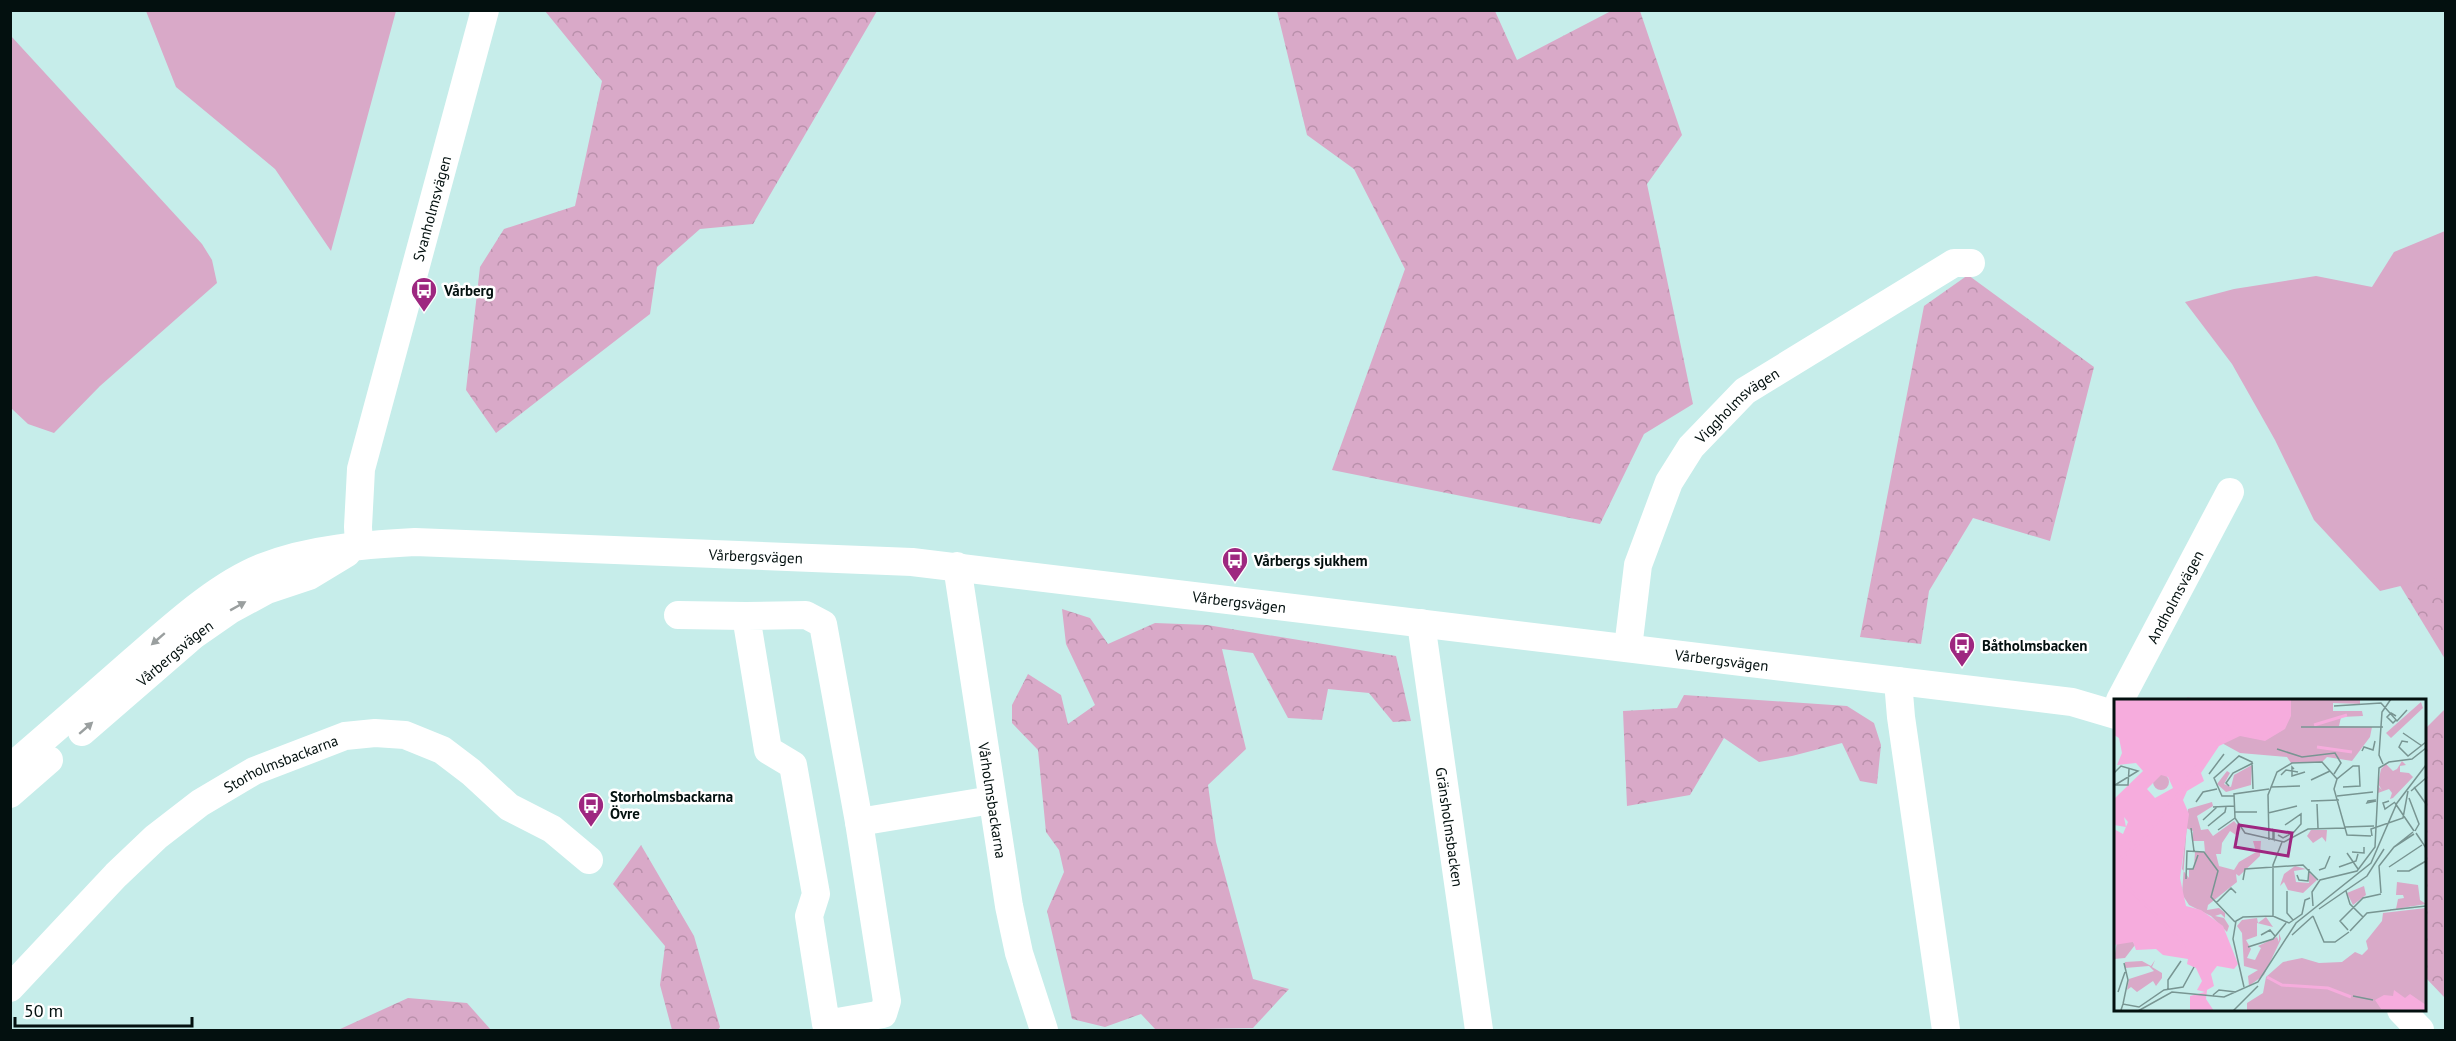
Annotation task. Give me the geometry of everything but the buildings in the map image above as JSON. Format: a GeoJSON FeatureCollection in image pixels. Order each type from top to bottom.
{"type":"FeatureCollection","features":[{"type":"Feature","properties":{"kind":"street","name":"Svanholmsvägen"},"geometry":{"type":"LineString","coordinates":[[359,545],[361,469],[485,10]]}},
{"type":"Feature","properties":{"kind":"street","name":"Viggholmsvägen"},"geometry":{"type":"LineString","coordinates":[[1628,648],[1638,565],[1669,482],[1691,447],[1745,391],[1954,263],[1971,263]]}},
{"type":"Feature","properties":{"kind":"street","name":"Andholmsvägen"},"geometry":{"type":"LineString","coordinates":[[2121,699],[2230,492]]}},
{"type":"Feature","properties":{"kind":"street","name":"Vårbergsvägen"},"geometry":{"type":"LineString","coordinates":[[10,768],[180,620],[219,592],[261,568],[303,554],[359,545],[415,542],[912,562],[957,566],[2114,709]]}},
{"type":"Feature","properties":{"kind":"street","name":"Vårbergsvägen"},"geometry":{"type":"LineString","coordinates":[[10,794],[194,635],[230,610],[267,590],[309,576],[359,545]]}},
{"type":"Feature","properties":{"kind":"street","name":"Vårholmsbackarna"},"geometry":{"type":"LineString","coordinates":[[957,566],[1009,906],[1019,953],[1044,1030]]}},
{"type":"Feature","properties":{"kind":"street"},"geometry":{"type":"LineString","coordinates":[[678,615],[806,615],[823,624],[859,822],[887,1001],[883,1014],[826,1024],[809,916],[816,894],[793,765],[768,750],[746,616]]}},
{"type":"Feature","properties":{"kind":"street","name":"Gränsholmsbacken"},"geometry":{"type":"LineString","coordinates":[[1421,623],[1479,1030]]}},
{"type":"Feature","properties":{"kind":"street"},"geometry":{"type":"LineString","coordinates":[[1898,681],[1901,717],[1946,1030]]}},
{"type":"Feature","properties":{"kind":"street","name":"Storholmsbackarna"},"geometry":{"type":"LineString","coordinates":[[10,988],[124,868],[156,837],[200,803],[254,771],[345,736],[375,733],[405,735],[442,750],[471,772],[509,807],[552,829],[589,860]]}},
{"type":"Feature","properties":{"kind":"street"},"geometry":{"type":"LineString","coordinates":[[859,822],[993,800]]}},
{"type":"Feature","properties":{"kind":"street"},"geometry":{"type":"LineString","coordinates":[[2402,1011],[2420,1030]]}},
{"type":"Feature","properties":{"kind":"green space"},"geometry":{"type":"Polygon","coordinates":[[[146,11],[396,11],[331,251],[275,169],[176,87],[146,11]]]}},
{"type":"Feature","properties":{"kind":"green space"},"geometry":{"type":"Polygon","coordinates":[[[545,11],[877,11],[753,224],[700,229],[657,267],[650,314],[496,433],[466,390],[480,267],[504,229],[575,206],[602,81],[545,11]]]}},
{"type":"Feature","properties":{"kind":"green space"},"geometry":{"type":"Polygon","coordinates":[[[1277,11],[1495,11],[1517,60],[1611,11],[1640,11],[1682,135],[1647,184],[1693,404],[1644,434],[1600,524],[1332,470],[1405,269],[1354,169],[1307,135],[1277,11]]]}},
{"type":"Feature","properties":{"kind":"green space"},"geometry":{"type":"Polygon","coordinates":[[[11,36],[202,244],[212,260],[217,283],[100,386],[54,433],[28,424],[11,408],[11,36]]]}},
{"type":"Feature","properties":{"kind":"green space"},"geometry":{"type":"Polygon","coordinates":[[[2445,231],[2445,578],[2429,579],[2380,591],[2314,520],[2275,440],[2232,364],[2185,302],[2234,289],[2316,276],[2372,287],[2394,252],[2445,231]]]}},
{"type":"Feature","properties":{"kind":"green space"},"geometry":{"type":"Polygon","coordinates":[[[1968,275],[2094,367],[2050,541],[1973,518],[1929,591],[1921,644],[1860,637],[1924,306],[1968,275]]]}},
{"type":"Feature","properties":{"kind":"green space"},"geometry":{"type":"Polygon","coordinates":[[[2445,564],[2445,659],[2398,582],[2445,564]]]}},
{"type":"Feature","properties":{"kind":"green space"},"geometry":{"type":"Polygon","coordinates":[[[1062,609],[1090,618],[1108,644],[1155,623],[1207,625],[1396,656],[1411,721],[1393,722],[1369,693],[1328,689],[1322,720],[1288,718],[1253,653],[1222,649],[1246,749],[1208,785],[1216,842],[1253,979],[1289,989],[1253,1028],[1156,1030],[1141,1014],[1105,1027],[1072,1019],[1047,911],[1064,872],[1059,850],[1046,832],[1038,750],[1012,723],[1012,705],[1028,674],[1061,695],[1068,724],[1095,705],[1066,644],[1062,609]]]}},
{"type":"Feature","properties":{"kind":"green space"},"geometry":{"type":"Polygon","coordinates":[[[1684,695],[1847,706],[1874,723],[1881,745],[1877,784],[1860,781],[1842,743],[1759,762],[1724,738],[1690,795],[1627,806],[1623,711],[1677,708],[1684,695]]]}},
{"type":"Feature","properties":{"kind":"green space"},"geometry":{"type":"Polygon","coordinates":[[[2445,709],[2445,998],[2426,978],[2426,728],[2445,709]]]}},
{"type":"Feature","properties":{"kind":"green space"},"geometry":{"type":"Polygon","coordinates":[[[641,845],[694,936],[720,1027],[718,1030],[672,1030],[660,985],[665,946],[613,884],[641,845]]]}},
{"type":"Feature","properties":{"kind":"green space"},"geometry":{"type":"Polygon","coordinates":[[[408,998],[467,1003],[491,1030],[338,1030],[408,998]]]}},
{"type":"Feature","properties":{"kind":"place","name":"Vårberg"},"geometry":{"type":"Point","coordinates":[424,313]}},
{"type":"Feature","properties":{"kind":"place","name":"Vårbergs sjukhem"},"geometry":{"type":"Point","coordinates":[1235,583]}},
{"type":"Feature","properties":{"kind":"place","name":"Båtholmsbacken"},"geometry":{"type":"Point","coordinates":[1962,668]}},
{"type":"Feature","properties":{"kind":"place","name":"Storholmsbackarna Övre"},"geometry":{"type":"Point","coordinates":[591,828]}}]}
